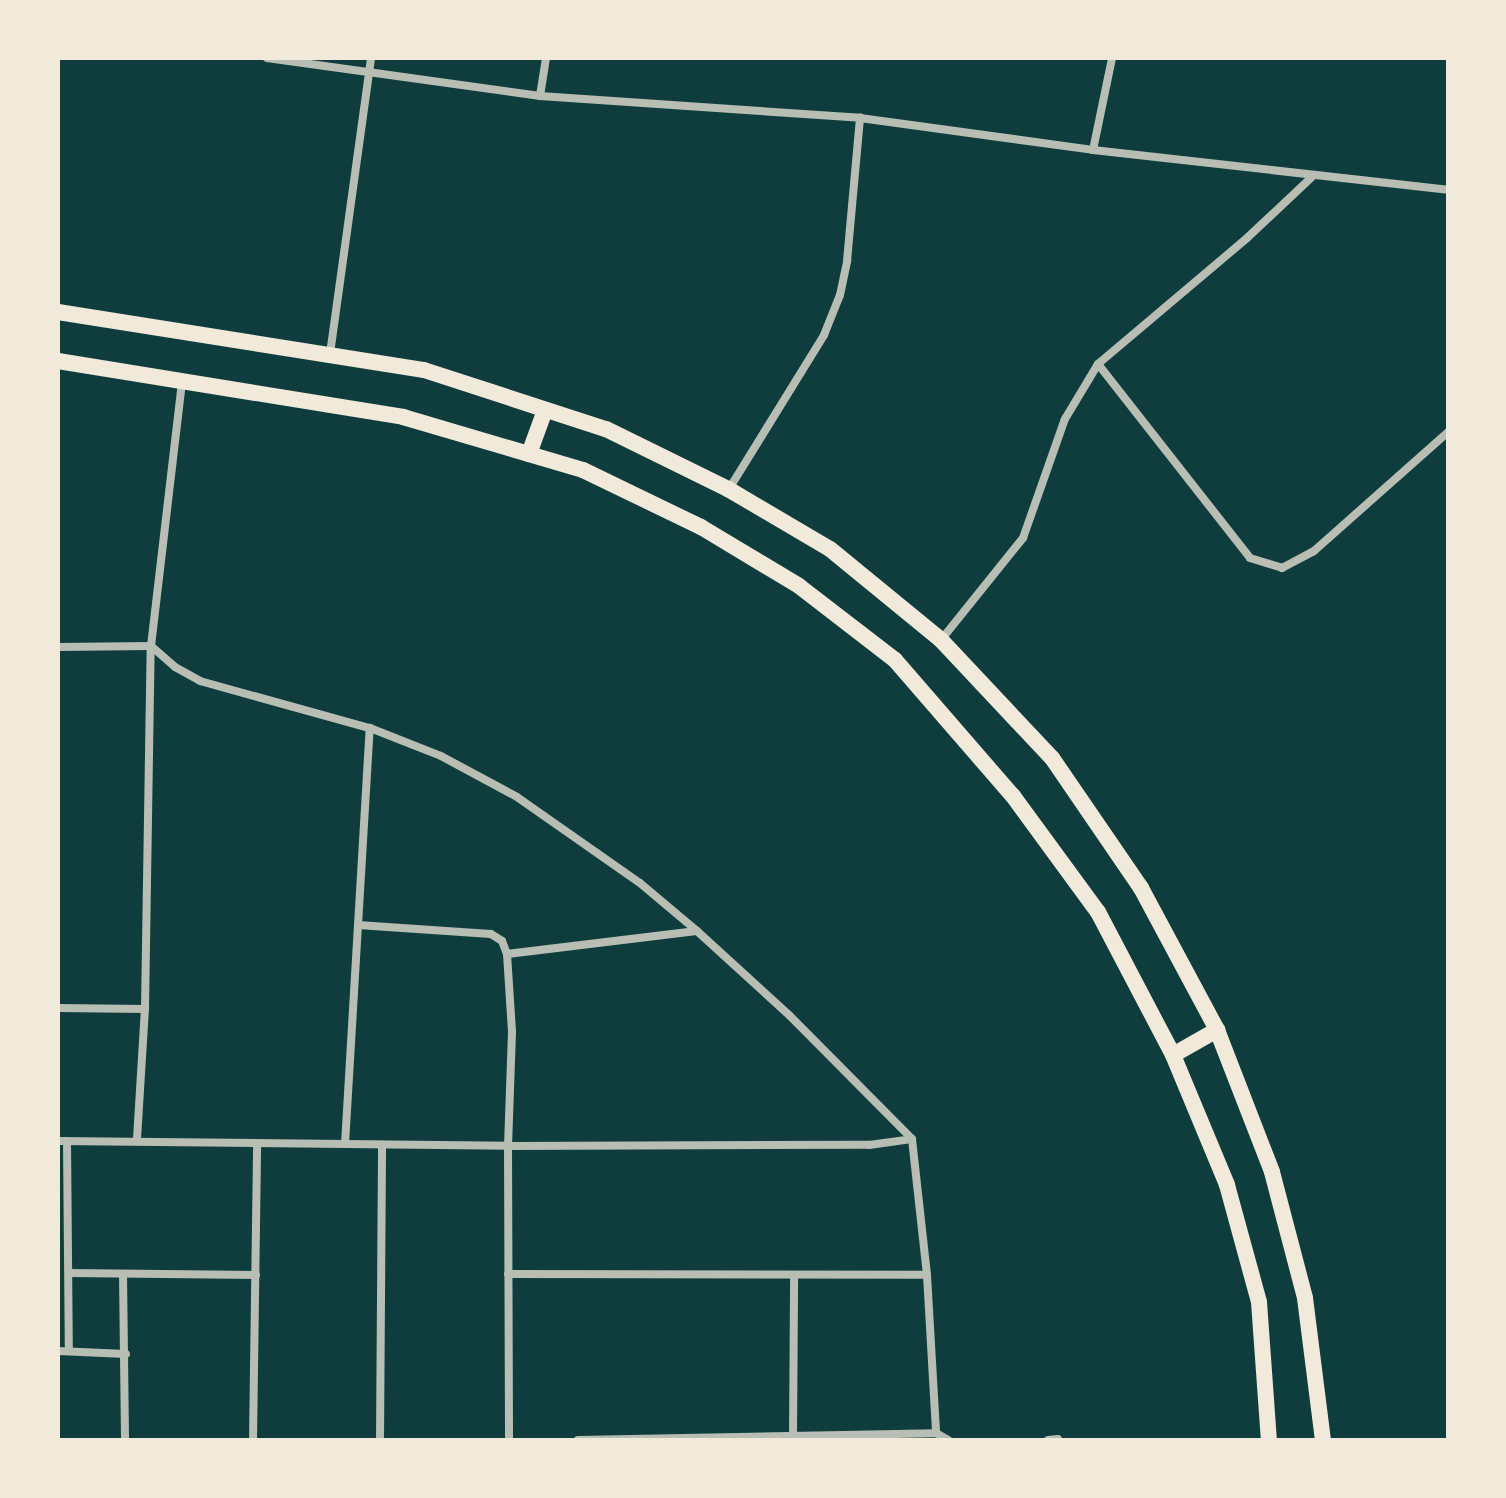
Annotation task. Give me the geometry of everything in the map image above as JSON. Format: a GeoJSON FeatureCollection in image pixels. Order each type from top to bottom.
{"type":"FeatureCollection","features":[{"type":"Feature","properties":{"kind":"main road"},"geometry":{"type":"LineString","coordinates":[[58,312],[424,370],[606,429],[728,489],[830,549],[941,640],[1052,758],[1141,888],[1217,1030],[1272,1172],[1302,1284],[1323,1440]]}},
{"type":"Feature","properties":{"kind":"main road"},"geometry":{"type":"LineString","coordinates":[[58,361],[403,417],[583,470],[701,527],[799,586],[895,660],[1013,796],[1098,912],[1173,1055],[1227,1185],[1259,1302],[1269,1440]]}},
{"type":"Feature","properties":{"kind":"main road"},"geometry":{"type":"LineString","coordinates":[[529,454],[545,410]]}},
{"type":"Feature","properties":{"kind":"main road"},"geometry":{"type":"LineString","coordinates":[[1173,1055],[1217,1030]]}},
{"type":"Feature","properties":{"kind":"street"},"geometry":{"type":"LineString","coordinates":[[267,58],[540,96],[860,118],[1093,150],[1448,190]]}},
{"type":"Feature","properties":{"kind":"street"},"geometry":{"type":"LineString","coordinates":[[330,354],[371,58]]}},
{"type":"Feature","properties":{"kind":"street"},"geometry":{"type":"LineString","coordinates":[[540,96],[546,58]]}},
{"type":"Feature","properties":{"kind":"street"},"geometry":{"type":"LineString","coordinates":[[1093,150],[1112,58]]}},
{"type":"Feature","properties":{"kind":"street"},"geometry":{"type":"LineString","coordinates":[[728,489],[824,335],[840,295],[847,261],[860,118]]}},
{"type":"Feature","properties":{"kind":"street"},"geometry":{"type":"LineString","coordinates":[[941,640],[1023,538],[1065,419],[1098,364],[1247,238],[1313,176]]}},
{"type":"Feature","properties":{"kind":"street"},"geometry":{"type":"LineString","coordinates":[[1098,364],[1250,558],[1282,568],[1314,551],[1448,432]]}},
{"type":"Feature","properties":{"kind":"street"},"geometry":{"type":"LineString","coordinates":[[137,1139],[145,1009],[151,646],[182,382]]}},
{"type":"Feature","properties":{"kind":"street"},"geometry":{"type":"LineString","coordinates":[[58,647],[151,646],[175,667],[200,681],[370,728],[441,756],[517,797],[640,883],[697,931],[790,1016],[912,1139],[927,1275],[936,1433]]}},
{"type":"Feature","properties":{"kind":"street"},"geometry":{"type":"LineString","coordinates":[[345,1144],[370,728]]}},
{"type":"Feature","properties":{"kind":"street"},"geometry":{"type":"LineString","coordinates":[[358,925],[491,934],[502,941],[507,954],[512,1032],[508,1146],[509,1440]]}},
{"type":"Feature","properties":{"kind":"street"},"geometry":{"type":"LineString","coordinates":[[507,954],[697,931]]}},
{"type":"Feature","properties":{"kind":"street"},"geometry":{"type":"LineString","coordinates":[[58,1008],[145,1009]]}},
{"type":"Feature","properties":{"kind":"street"},"geometry":{"type":"LineString","coordinates":[[69,1351],[63,1141],[137,1139],[257,1145],[508,1146],[869,1145],[912,1139]]}},
{"type":"Feature","properties":{"kind":"street"},"geometry":{"type":"LineString","coordinates":[[253,1440],[257,1145]]}},
{"type":"Feature","properties":{"kind":"street"},"geometry":{"type":"LineString","coordinates":[[380,1440],[382,1146]]}},
{"type":"Feature","properties":{"kind":"street"},"geometry":{"type":"LineString","coordinates":[[69,1273],[256,1275]]}},
{"type":"Feature","properties":{"kind":"street"},"geometry":{"type":"LineString","coordinates":[[123,1274],[125,1440]]}},
{"type":"Feature","properties":{"kind":"street"},"geometry":{"type":"LineString","coordinates":[[508,1274],[927,1275]]}},
{"type":"Feature","properties":{"kind":"street"},"geometry":{"type":"LineString","coordinates":[[793,1436],[794,1275]]}},
{"type":"Feature","properties":{"kind":"street"},"geometry":{"type":"LineString","coordinates":[[58,1351],[126,1354]]}},
{"type":"Feature","properties":{"kind":"street"},"geometry":{"type":"LineString","coordinates":[[578,1440],[936,1433],[948,1440]]}},
{"type":"Feature","properties":{"kind":"street"},"geometry":{"type":"LineString","coordinates":[[1048,1440],[1058,1439]]}}]}
